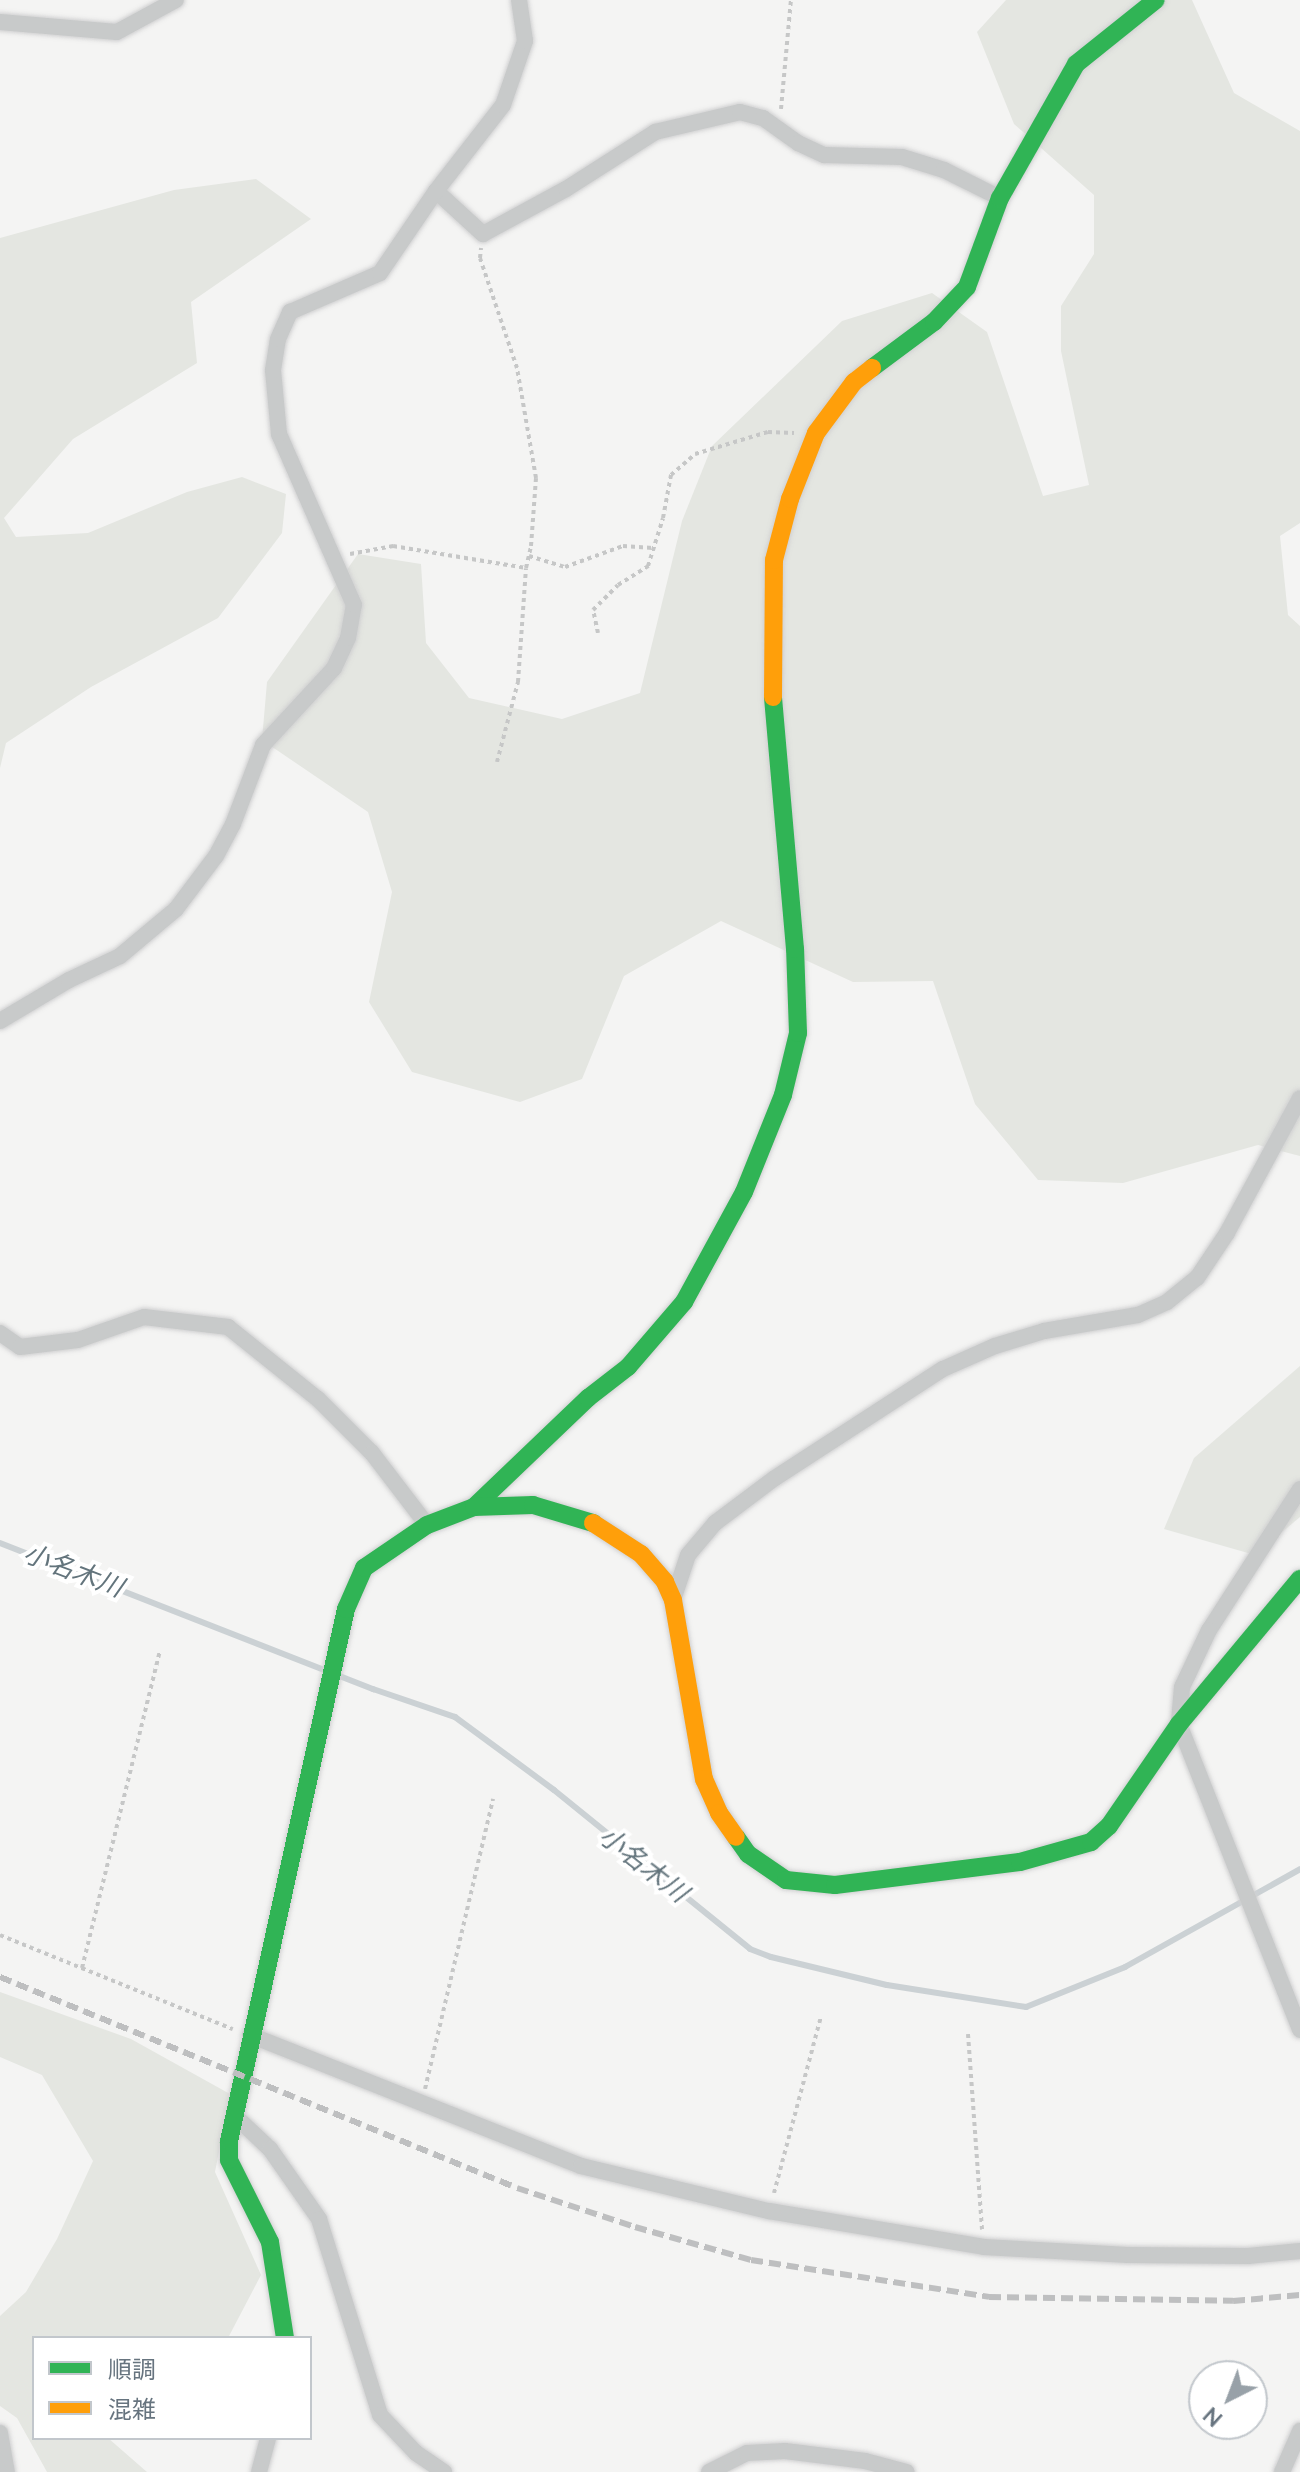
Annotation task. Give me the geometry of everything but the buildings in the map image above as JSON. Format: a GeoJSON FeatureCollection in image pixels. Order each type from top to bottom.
{"type":"FeatureCollection","features":[{"type":"Feature","properties":{"kind":"street"},"geometry":{"type":"LineString","coordinates":[[0,22],[117,32],[176,0]]}},
{"type":"Feature","properties":{"kind":"street"},"geometry":{"type":"LineString","coordinates":[[0,1021],[69,980],[120,956],[176,909],[216,856],[233,824],[263,745],[334,668],[348,638],[354,605],[279,434],[273,370],[278,339],[290,312],[380,273],[436,191],[503,105],[525,41],[519,0]]}},
{"type":"Feature","properties":{"kind":"street"},"geometry":{"type":"LineString","coordinates":[[474,1507],[588,1398],[628,1367],[684,1302],[744,1192],[783,1095],[798,1033],[795,949],[773,702],[771,644],[774,560],[790,499],[816,433],[854,382],[934,322],[967,287],[1000,198],[1076,64],[1156,0]]}},
{"type":"Feature","properties":{"kind":"street"},"geometry":{"type":"LineString","coordinates":[[436,191],[483,234],[566,189],[655,132],[740,112],[780,128],[798,143],[824,155],[902,157],[944,170],[1000,198]]}},
{"type":"Feature","properties":{"kind":"street"},"geometry":{"type":"LineString","coordinates":[[673,1600],[688,1555],[715,1523],[775,1478],[943,1369],[995,1346],[1044,1331],[1138,1315],[1167,1302],[1197,1278],[1227,1233],[1300,1098]]}},
{"type":"Feature","properties":{"kind":"street"},"geometry":{"type":"LineString","coordinates":[[0,1333],[20,1347],[78,1340],[144,1317],[228,1327],[318,1399],[372,1453],[427,1525]]}},
{"type":"Feature","properties":{"kind":"street"},"geometry":{"type":"LineString","coordinates":[[1300,1489],[1209,1630],[1182,1687],[1179,1724],[1300,2030]]}},
{"type":"Feature","properties":{"kind":"street"},"geometry":{"type":"LineString","coordinates":[[285,2336],[270,2242],[251,2198],[229,2160],[234,2115],[250,2035],[346,1609],[364,1568],[427,1525],[474,1507],[533,1505],[574,1515],[608,1530],[641,1554],[665,1582],[673,1600],[704,1779],[719,1813],[748,1854],[786,1880],[835,1885],[1020,1862],[1091,1842],[1109,1826],[1179,1724],[1300,1579]]}},
{"type":"Feature","properties":{"kind":"street"},"geometry":{"type":"LineString","coordinates":[[250,2035],[581,2166],[769,2211],[984,2247],[1128,2255],[1248,2256],[1300,2251]]}},
{"type":"Feature","properties":{"kind":"street"},"geometry":{"type":"LineString","coordinates":[[234,2115],[270,2149],[319,2219],[380,2415],[416,2453],[444,2472]]}},
{"type":"Feature","properties":{"kind":"street"},"geometry":{"type":"LineString","coordinates":[[0,2433],[7,2472]]}},
{"type":"Feature","properties":{"kind":"street"},"geometry":{"type":"LineString","coordinates":[[259,2472],[267,2440]]}},
{"type":"Feature","properties":{"kind":"street"},"geometry":{"type":"LineString","coordinates":[[1282,2472],[1298,2444]]}},
{"type":"Feature","properties":{"kind":"street"},"geometry":{"type":"LineString","coordinates":[[709,2472],[747,2453],[785,2451],[865,2461],[907,2472]]}},
{"type":"Feature","properties":{"kind":"path"},"geometry":{"type":"LineString","coordinates":[[780,128],[791,0]]}},
{"type":"Feature","properties":{"kind":"path"},"geometry":{"type":"LineString","coordinates":[[483,234],[480,258],[517,368],[536,478],[518,682],[497,762]]}},
{"type":"Feature","properties":{"kind":"path"},"geometry":{"type":"LineString","coordinates":[[598,633],[593,610],[618,585],[648,566],[671,475],[695,454],[768,432],[816,433]]}},
{"type":"Feature","properties":{"kind":"path"},"geometry":{"type":"LineString","coordinates":[[334,556],[393,546],[526,568]]}},
{"type":"Feature","properties":{"kind":"path"},"geometry":{"type":"LineString","coordinates":[[529,556],[565,567],[623,546],[653,548]]}},
{"type":"Feature","properties":{"kind":"path"},"geometry":{"type":"LineString","coordinates":[[82,1968],[160,1650]]}},
{"type":"Feature","properties":{"kind":"path"},"geometry":{"type":"LineString","coordinates":[[422,2103],[493,1799]]}},
{"type":"Feature","properties":{"kind":"path"},"geometry":{"type":"LineString","coordinates":[[0,1935],[250,2035]]}},
{"type":"Feature","properties":{"kind":"path"},"geometry":{"type":"LineString","coordinates":[[769,2211],[821,2016]]}},
{"type":"Feature","properties":{"kind":"path"},"geometry":{"type":"LineString","coordinates":[[968,2034],[984,2247]]}},
{"type":"Feature","properties":{"kind":"shaded area"},"geometry":{"type":"Polygon","coordinates":[[[1006,0],[1192,0],[1234,93],[1300,131],[1300,523],[1280,536],[1288,615],[1300,626],[1300,1156],[1258,1145],[1123,1183],[1038,1180],[975,1104],[933,981],[853,982],[721,921],[624,976],[582,1079],[520,1102],[412,1072],[369,1002],[392,892],[368,812],[262,740],[267,682],[358,554],[421,564],[426,643],[469,698],[562,719],[640,693],[682,521],[712,446],[842,321],[932,293],[987,332],[1043,496],[1089,485],[1061,351],[1061,306],[1094,254],[1094,195],[1014,124],[977,32],[1006,0]]]}},
{"type":"Feature","properties":{"kind":"shaded area"},"geometry":{"type":"Polygon","coordinates":[[[256,179],[311,219],[191,302],[197,363],[73,439],[4,518],[16,537],[88,533],[187,492],[242,477],[286,494],[282,533],[218,618],[91,687],[6,743],[0,768],[0,238],[174,190],[256,179]]]}},
{"type":"Feature","properties":{"kind":"shaded area"},"geometry":{"type":"Polygon","coordinates":[[[1300,1366],[1300,1517],[1255,1555],[1164,1529],[1194,1458],[1300,1366]]]}},
{"type":"Feature","properties":{"kind":"shaded area"},"geometry":{"type":"Polygon","coordinates":[[[0,1992],[131,2039],[230,2094],[215,2172],[261,2275],[229,2336],[32,2336],[32,2440],[110,2440],[147,2472],[47,2472],[17,2418],[0,2406],[0,2316],[26,2292],[57,2239],[93,2161],[42,2075],[0,2057],[0,1992]]]}},
{"type":"Feature","properties":{"kind":"waterway","name":"小名木川"},"geometry":{"type":"LineString","coordinates":[[0,1543],[373,1689],[455,1717],[554,1790],[750,1949],[771,1957],[887,1985],[1026,2007],[1125,1967],[1300,1869]]}},
{"type":"Feature","properties":{"kind":"railway"},"geometry":{"type":"LineString","coordinates":[[0,1977],[517,2188],[635,2227],[751,2260],[989,2297],[1233,2301],[1300,2295]]}},
{"type":"Feature","properties":{"kind":"traffic: fast"},"geometry":{"type":"LineString","coordinates":[[872,368],[934,322],[967,287],[1000,198],[1076,64],[1156,0]]}},
{"type":"Feature","properties":{"kind":"traffic: fast"},"geometry":{"type":"LineString","coordinates":[[474,1507],[588,1398],[628,1367],[684,1302],[744,1192],[783,1095],[798,1033],[795,949],[773,697]]}},
{"type":"Feature","properties":{"kind":"traffic: fast"},"geometry":{"type":"LineString","coordinates":[[285,2336],[270,2242],[229,2160],[229,2141],[346,1609],[364,1568],[427,1525],[474,1507],[533,1505],[593,1523]]}},
{"type":"Feature","properties":{"kind":"traffic: fast"},"geometry":{"type":"LineString","coordinates":[[736,1837],[748,1854],[786,1880],[835,1885],[1020,1862],[1091,1842],[1109,1826],[1179,1724],[1300,1579]]}},
{"type":"Feature","properties":{"kind":"traffic: slow"},"geometry":{"type":"LineString","coordinates":[[773,697],[774,560],[790,499],[816,433],[854,382],[872,368]]}},
{"type":"Feature","properties":{"kind":"traffic: slow"},"geometry":{"type":"LineString","coordinates":[[593,1523],[641,1554],[665,1582],[673,1600],[704,1779],[719,1813],[736,1837]]}}]}
